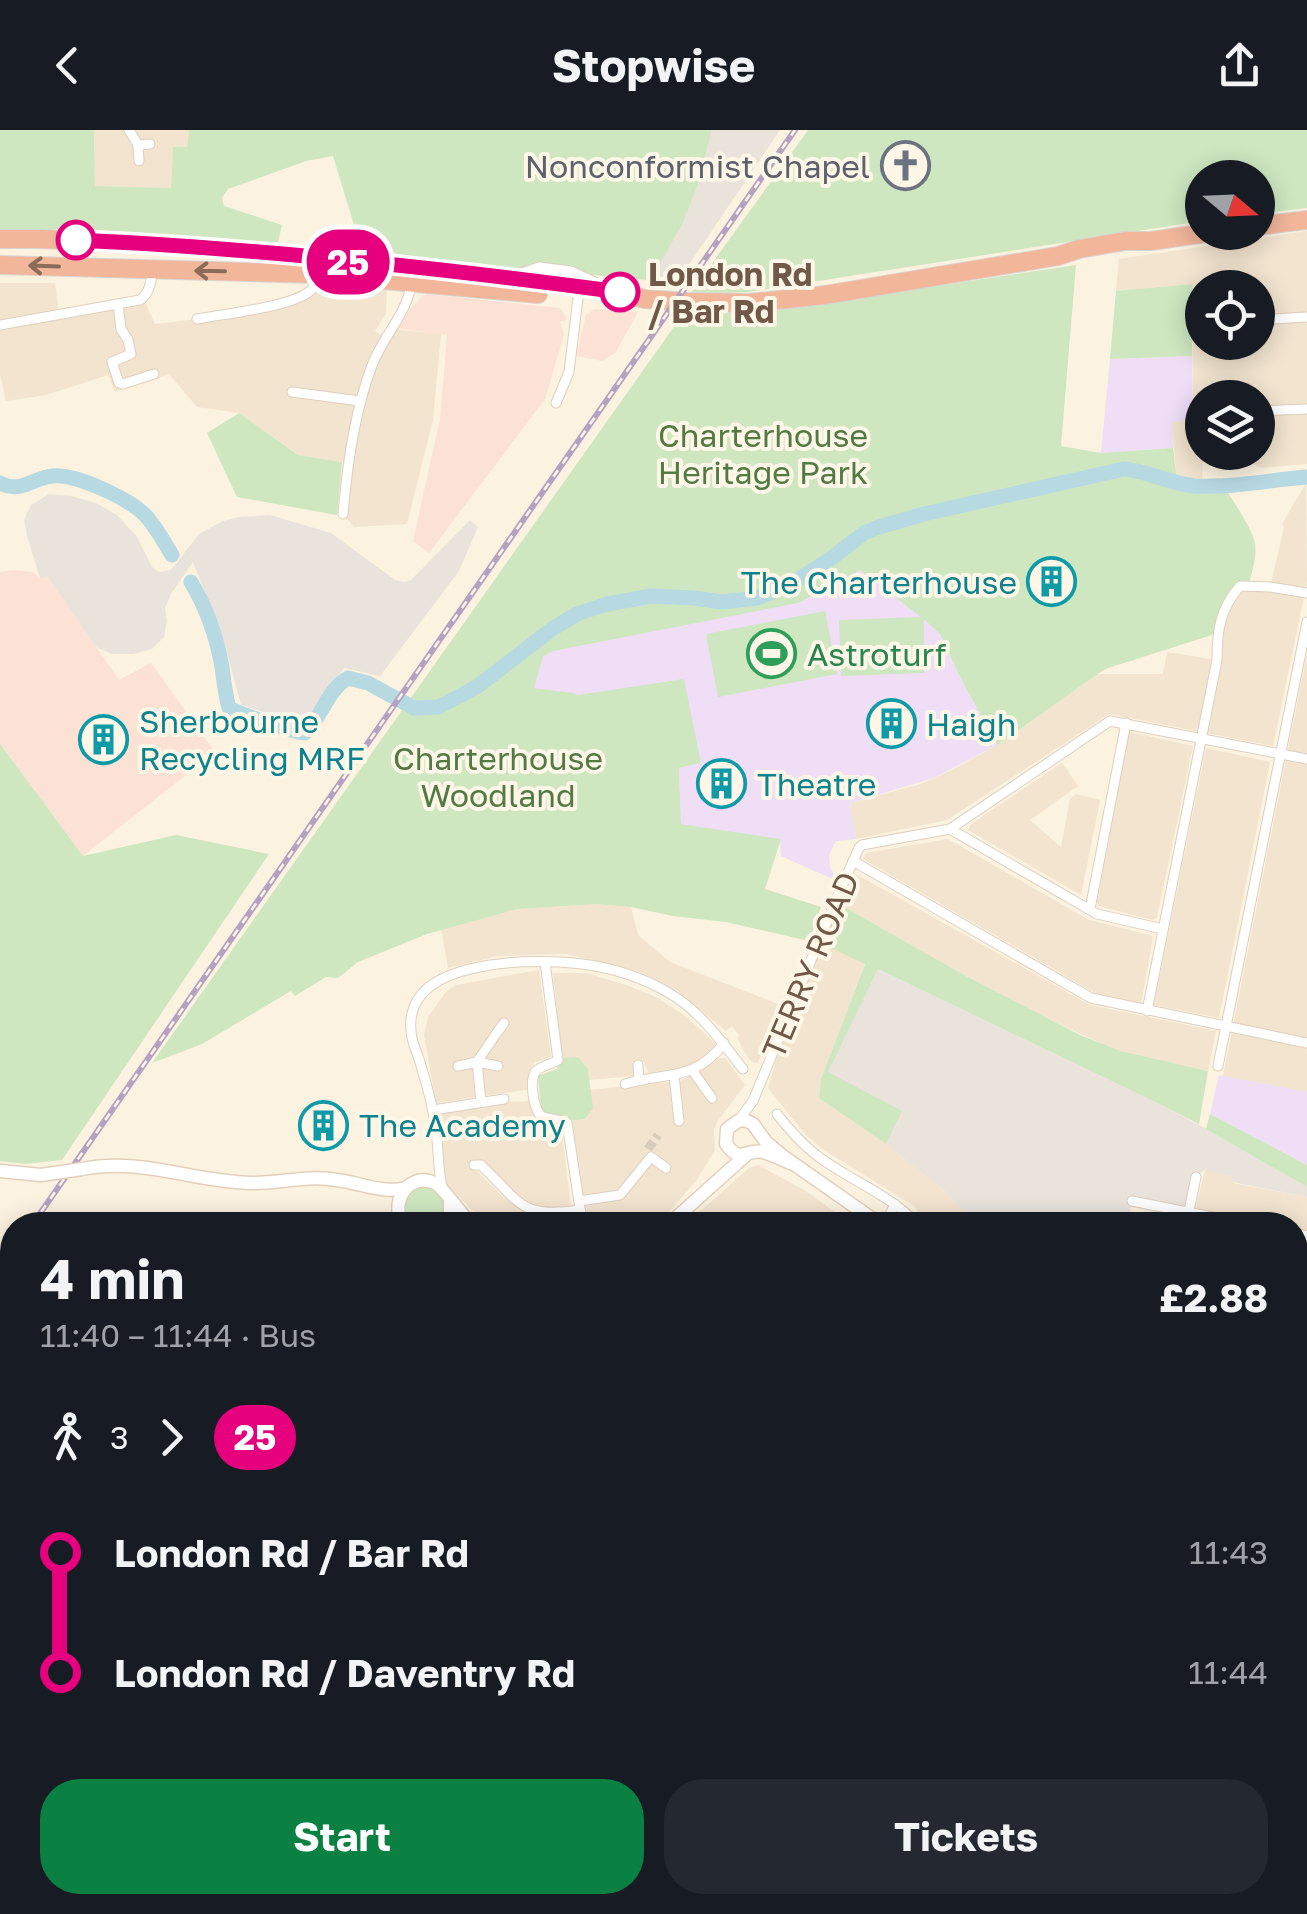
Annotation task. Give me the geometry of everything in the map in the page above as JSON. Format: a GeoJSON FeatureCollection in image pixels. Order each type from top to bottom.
{"type":"FeatureCollection","features":[{"type":"Feature","properties":{"kind":"highway"},"geometry":{"type":"LineString","coordinates":[[1275,224],[1307,220]]}},
{"type":"Feature","properties":{"kind":"highway"},"geometry":{"type":"LineString","coordinates":[[0,239],[148,243],[507,278],[644,298],[750,303],[826,295],[1058,256],[1080,258],[1114,253],[1185,236]]}},
{"type":"Feature","properties":{"kind":"highway"},"geometry":{"type":"LineString","coordinates":[[2,265],[318,274],[618,302],[644,298]]}},
{"type":"Feature","properties":{"kind":"main road"},"geometry":{"type":"LineString","coordinates":[[714,1181],[724,1164],[726,1132],[738,1121],[749,1121],[764,1131],[796,1166]]}},
{"type":"Feature","properties":{"kind":"main road"},"geometry":{"type":"LineString","coordinates":[[684,1212],[759,1145],[764,1131]]}},
{"type":"Feature","properties":{"kind":"main road"},"geometry":{"type":"LineString","coordinates":[[728,1147],[736,1154],[766,1153],[796,1166],[864,1212]]}},
{"type":"Feature","properties":{"kind":"main road"},"geometry":{"type":"LineString","coordinates":[[0,1171],[41,1175],[125,1165],[227,1181],[313,1178],[394,1191],[422,1181],[436,1184],[461,1212]]}},
{"type":"Feature","properties":{"kind":"main road"},"geometry":{"type":"LineString","coordinates":[[359,1185],[382,1199],[393,1212]]}},
{"type":"Feature","properties":{"kind":"main road"},"geometry":{"type":"LineString","coordinates":[[400,1212],[398,1201],[406,1188]]}},
{"type":"Feature","properties":{"kind":"main road"},"geometry":{"type":"LineString","coordinates":[[447,1196],[450,1212]]}},
{"type":"Feature","properties":{"kind":"street"},"geometry":{"type":"LineString","coordinates":[[129,130],[138,144],[139,161]]}},
{"type":"Feature","properties":{"kind":"street"},"geometry":{"type":"LineString","coordinates":[[138,144],[150,144]]}},
{"type":"Feature","properties":{"kind":"street"},"geometry":{"type":"LineString","coordinates":[[0,324],[140,300],[150,287],[152,270]]}},
{"type":"Feature","properties":{"kind":"street"},"geometry":{"type":"LineString","coordinates":[[197,319],[279,304],[311,290],[318,274]]}},
{"type":"Feature","properties":{"kind":"street"},"geometry":{"type":"LineString","coordinates":[[343,514],[360,401],[382,342],[409,300],[412,281]]}},
{"type":"Feature","properties":{"kind":"street"},"geometry":{"type":"LineString","coordinates":[[556,404],[570,367],[578,298]]}},
{"type":"Feature","properties":{"kind":"street"},"geometry":{"type":"LineString","coordinates":[[118,304],[130,354],[112,362],[118,384],[154,374]]}},
{"type":"Feature","properties":{"kind":"street"},"geometry":{"type":"LineString","coordinates":[[1275,319],[1307,317]]}},
{"type":"Feature","properties":{"kind":"street"},"geometry":{"type":"LineString","coordinates":[[292,392],[360,401]]}},
{"type":"Feature","properties":{"kind":"street"},"geometry":{"type":"LineString","coordinates":[[1275,410],[1307,408]]}},
{"type":"Feature","properties":{"kind":"street"},"geometry":{"type":"LineString","coordinates":[[1147,1011],[1217,660],[1216,634],[1225,606],[1240,586],[1307,593]]}},
{"type":"Feature","properties":{"kind":"street"},"geometry":{"type":"LineString","coordinates":[[1218,1066],[1307,622]]}},
{"type":"Feature","properties":{"kind":"street","name":"TERRY ROAD"},"geometry":{"type":"LineString","coordinates":[[738,1121],[759,1088],[862,846],[950,828],[1108,723],[1126,723]]}},
{"type":"Feature","properties":{"kind":"street"},"geometry":{"type":"LineString","coordinates":[[1090,909],[1126,723],[1307,759]]}},
{"type":"Feature","properties":{"kind":"street"},"geometry":{"type":"LineString","coordinates":[[950,828],[1097,914],[1163,929]]}},
{"type":"Feature","properties":{"kind":"street"},"geometry":{"type":"LineString","coordinates":[[853,862],[1091,998],[1307,1043]]}},
{"type":"Feature","properties":{"kind":"street"},"geometry":{"type":"LineString","coordinates":[[545,962],[558,1060],[536,1072],[534,1095],[543,1117],[567,1122],[579,1212]]}},
{"type":"Feature","properties":{"kind":"street"},"geometry":{"type":"LineString","coordinates":[[447,1196],[432,1110],[410,1025],[421,993],[436,982],[502,964],[545,962],[579,963],[636,976],[672,994],[694,1012],[743,1069]]}},
{"type":"Feature","properties":{"kind":"street"},"geometry":{"type":"LineString","coordinates":[[481,1102],[477,1062],[504,1023]]}},
{"type":"Feature","properties":{"kind":"street"},"geometry":{"type":"LineString","coordinates":[[625,1084],[692,1070],[724,1043]]}},
{"type":"Feature","properties":{"kind":"street"},"geometry":{"type":"LineString","coordinates":[[458,1066],[477,1062],[498,1066]]}},
{"type":"Feature","properties":{"kind":"street"},"geometry":{"type":"LineString","coordinates":[[638,1065],[639,1080]]}},
{"type":"Feature","properties":{"kind":"street"},"geometry":{"type":"LineString","coordinates":[[692,1070],[712,1098]]}},
{"type":"Feature","properties":{"kind":"street"},"geometry":{"type":"LineString","coordinates":[[674,1076],[679,1121]]}},
{"type":"Feature","properties":{"kind":"street","name":"TERRY ROAD"},"geometry":{"type":"LineString","coordinates":[[759,1088],[755,1112],[764,1131]]}},
{"type":"Feature","properties":{"kind":"street"},"geometry":{"type":"LineString","coordinates":[[432,1110],[504,1100]]}},
{"type":"Feature","properties":{"kind":"street"},"geometry":{"type":"LineString","coordinates":[[777,1114],[817,1156],[904,1212]]}},
{"type":"Feature","properties":{"kind":"street"},"geometry":{"type":"LineString","coordinates":[[764,1131],[784,1124]]}},
{"type":"Feature","properties":{"kind":"street"},"geometry":{"type":"LineString","coordinates":[[567,1212],[620,1195],[650,1153],[666,1168]]}},
{"type":"Feature","properties":{"kind":"street"},"geometry":{"type":"LineString","coordinates":[[422,1181],[439,1158]]}},
{"type":"Feature","properties":{"kind":"street"},"geometry":{"type":"LineString","coordinates":[[474,1166],[481,1165],[519,1204],[538,1212]]}},
{"type":"Feature","properties":{"kind":"street"},"geometry":{"type":"LineString","coordinates":[[1132,1202],[1189,1212],[1196,1176]]}},
{"type":"Feature","properties":{"kind":"street"},"geometry":{"type":"LineString","coordinates":[[891,1212],[896,1204]]}},
{"type":"Feature","properties":{"kind":"shaded area"},"geometry":{"type":"Polygon","coordinates":[[[94,130],[189,130],[187,147],[173,147],[171,188],[95,186],[94,130]]]}},
{"type":"Feature","properties":{"kind":"shaded area"},"geometry":{"type":"Polygon","coordinates":[[[712,130],[780,130],[673,288],[667,281],[652,278],[683,223],[712,130]]]}},
{"type":"Feature","properties":{"kind":"shaded area"},"geometry":{"type":"Polygon","coordinates":[[[1307,231],[1307,464],[1275,467],[1275,380],[1193,380],[1193,360],[1275,360],[1275,270],[1185,270],[1185,285],[1116,291],[1119,259],[1185,249],[1275,250],[1275,236],[1307,231]]]}},
{"type":"Feature","properties":{"kind":"shaded area"},"geometry":{"type":"Polygon","coordinates":[[[0,283],[55,283],[59,313],[143,298],[155,324],[197,319],[333,287],[387,289],[386,313],[375,331],[385,337],[391,329],[441,334],[433,420],[407,524],[354,527],[343,514],[348,463],[298,455],[239,413],[197,407],[169,374],[115,392],[108,375],[46,395],[6,401],[0,374],[0,283]]]}},
{"type":"Feature","properties":{"kind":"shaded area"},"geometry":{"type":"Polygon","coordinates":[[[427,294],[560,308],[567,319],[560,322],[564,335],[545,399],[429,553],[413,541],[440,419],[447,335],[398,329],[410,309],[427,294]]]}},
{"type":"Feature","properties":{"kind":"shaded area"},"geometry":{"type":"Polygon","coordinates":[[[595,309],[638,312],[615,353],[602,361],[576,356],[586,315],[595,309]]]}},
{"type":"Feature","properties":{"kind":"shaded area"},"geometry":{"type":"Polygon","coordinates":[[[1185,356],[1185,360],[1192,360],[1192,380],[1185,380],[1185,421],[1172,422],[1173,448],[1101,453],[1110,359],[1185,356]]]}},
{"type":"Feature","properties":{"kind":"shaded area"},"geometry":{"type":"Polygon","coordinates":[[[1185,421],[1185,470],[1202,470],[1202,479],[1177,481],[1171,422],[1185,421]]]}},
{"type":"Feature","properties":{"kind":"shaded area"},"geometry":{"type":"Polygon","coordinates":[[[1306,483],[1307,582],[1273,746],[1109,714],[947,820],[856,839],[850,803],[921,784],[952,770],[997,745],[1098,674],[1163,674],[1167,652],[1217,660],[1217,634],[1240,586],[1270,588],[1282,524],[1306,483]]]}},
{"type":"Feature","properties":{"kind":"shaded area"},"geometry":{"type":"Polygon","coordinates":[[[49,494],[96,503],[117,515],[137,537],[152,567],[159,572],[171,570],[199,534],[223,521],[270,515],[331,533],[395,580],[404,582],[411,580],[470,520],[478,527],[459,571],[380,676],[344,668],[302,724],[241,705],[223,638],[193,562],[171,594],[165,608],[164,637],[152,649],[112,654],[96,647],[47,576],[40,578],[27,536],[24,520],[31,505],[49,494]]]}},
{"type":"Feature","properties":{"kind":"shaded area"},"geometry":{"type":"Polygon","coordinates":[[[855,566],[937,628],[997,745],[934,778],[850,803],[856,839],[836,841],[829,855],[837,881],[781,856],[780,839],[681,825],[679,768],[701,763],[603,710],[531,695],[531,661],[559,644],[855,566]]]}},
{"type":"Feature","properties":{"kind":"shaded area"},"geometry":{"type":"Polygon","coordinates":[[[0,572],[32,572],[40,578],[47,576],[119,680],[151,663],[215,752],[83,856],[0,744],[0,572]]]}},
{"type":"Feature","properties":{"kind":"shaded area"},"geometry":{"type":"Polygon","coordinates":[[[1307,654],[1307,1092],[1223,1076],[1307,654]]]}},
{"type":"Feature","properties":{"kind":"shaded area"},"geometry":{"type":"Polygon","coordinates":[[[1129,732],[1193,746],[1157,917],[1153,920],[1097,903],[1129,732]]]}},
{"type":"Feature","properties":{"kind":"shaded area"},"geometry":{"type":"Polygon","coordinates":[[[1206,748],[1270,762],[1219,1018],[1154,1005],[1206,748]]]}},
{"type":"Feature","properties":{"kind":"shaded area"},"geometry":{"type":"Polygon","coordinates":[[[1062,763],[1078,786],[1030,820],[1061,847],[1070,799],[1076,794],[1100,800],[1081,895],[968,830],[971,824],[1062,763]]]}},
{"type":"Feature","properties":{"kind":"shaded area"},"geometry":{"type":"Polygon","coordinates":[[[948,839],[1089,920],[1153,937],[1141,1004],[1095,993],[863,859],[866,853],[948,839]]]}},
{"type":"Feature","properties":{"kind":"shaded area"},"geometry":{"type":"Polygon","coordinates":[[[854,873],[1090,1005],[1216,1031],[1208,1071],[1102,1044],[966,976],[839,904],[854,873]]]}},
{"type":"Feature","properties":{"kind":"shaded area"},"geometry":{"type":"Polygon","coordinates":[[[598,904],[631,907],[638,935],[670,962],[781,1005],[758,1063],[746,1055],[732,1026],[726,1031],[678,991],[638,971],[567,954],[497,956],[448,968],[441,929],[517,909],[598,904]]]}},
{"type":"Feature","properties":{"kind":"shaded area"},"geometry":{"type":"Polygon","coordinates":[[[822,944],[865,963],[821,1079],[819,1098],[886,1144],[946,1192],[964,1212],[918,1212],[805,1134],[768,1088],[822,944]]]}},
{"type":"Feature","properties":{"kind":"shaded area"},"geometry":{"type":"Polygon","coordinates":[[[878,969],[1203,1127],[1307,1187],[1307,1197],[1232,1182],[1232,1176],[1205,1170],[1198,1174],[1189,1212],[1131,1207],[1130,1212],[964,1212],[946,1192],[886,1144],[901,1111],[827,1072],[878,969]]]}},
{"type":"Feature","properties":{"kind":"shaded area"},"geometry":{"type":"Polygon","coordinates":[[[539,970],[551,1057],[531,1067],[531,1089],[436,1103],[424,1035],[428,1017],[446,992],[456,985],[539,970]]]}},
{"type":"Feature","properties":{"kind":"shaded area"},"geometry":{"type":"Polygon","coordinates":[[[553,973],[586,973],[656,997],[684,1015],[716,1044],[715,1048],[679,1069],[649,1074],[644,1062],[636,1062],[633,1076],[589,1080],[588,1069],[578,1057],[562,1058],[553,973]]]}},
{"type":"Feature","properties":{"kind":"shaded area"},"geometry":{"type":"Polygon","coordinates":[[[725,1058],[745,1085],[717,1122],[715,1150],[696,1181],[669,1212],[585,1212],[572,1121],[585,1119],[592,1108],[590,1090],[680,1081],[725,1058]]]}},
{"type":"Feature","properties":{"kind":"shaded area"},"geometry":{"type":"Polygon","coordinates":[[[1219,1075],[1307,1092],[1307,1165],[1210,1114],[1219,1075]]]}},
{"type":"Feature","properties":{"kind":"shaded area"},"geometry":{"type":"Polygon","coordinates":[[[532,1101],[538,1121],[561,1125],[571,1207],[547,1212],[526,1206],[481,1161],[467,1167],[525,1212],[475,1212],[447,1185],[437,1113],[532,1101]]]}},
{"type":"Feature","properties":{"kind":"shaded area"},"geometry":{"type":"Polygon","coordinates":[[[758,1165],[835,1212],[700,1212],[749,1168],[758,1165]]]}},
{"type":"Feature","properties":{"kind":"shaded area"},"geometry":{"type":"Polygon","coordinates":[[[1205,1170],[1233,1176],[1233,1183],[1307,1197],[1307,1212],[1195,1209],[1205,1170]]]}},
{"type":"Feature","properties":{"kind":"green space"},"geometry":{"type":"Polygon","coordinates":[[[0,130],[94,130],[95,186],[171,188],[173,147],[187,147],[189,130],[712,130],[683,223],[652,278],[647,280],[446,262],[361,248],[333,156],[306,161],[228,189],[222,198],[224,206],[282,225],[277,247],[94,235],[72,229],[37,234],[0,233],[0,130]]]}},
{"type":"Feature","properties":{"kind":"green space"},"geometry":{"type":"Polygon","coordinates":[[[808,130],[1307,130],[1307,208],[1275,212],[1275,160],[1185,160],[1185,224],[748,292],[690,294],[808,130]]]}},
{"type":"Feature","properties":{"kind":"green space","name":"Charterhouse Heritage Park"},"geometry":{"type":"Polygon","coordinates":[[[1076,265],[1061,446],[1101,453],[1173,448],[1177,481],[1219,478],[1249,528],[1255,553],[1249,584],[1235,593],[1212,635],[1105,669],[997,745],[940,634],[924,619],[924,673],[841,676],[839,620],[921,617],[860,570],[798,603],[553,651],[543,656],[534,688],[578,695],[684,679],[701,763],[679,768],[681,824],[781,839],[765,889],[821,907],[809,941],[726,922],[631,907],[598,904],[517,909],[427,934],[358,962],[338,978],[326,977],[295,996],[291,991],[202,1044],[152,1063],[683,314],[834,301],[1076,265]]]}},
{"type":"Feature","properties":{"kind":"green space"},"geometry":{"type":"Polygon","coordinates":[[[1185,285],[1185,356],[1110,359],[1116,291],[1185,285]]]}},
{"type":"Feature","properties":{"kind":"green space"},"geometry":{"type":"Polygon","coordinates":[[[239,413],[298,455],[342,462],[337,515],[237,497],[207,433],[239,413]]]}},
{"type":"Feature","properties":{"kind":"green space","name":"Astroturf"},"geometry":{"type":"Polygon","coordinates":[[[825,611],[837,674],[718,697],[706,634],[825,611]]]}},
{"type":"Feature","properties":{"kind":"green space"},"geometry":{"type":"Polygon","coordinates":[[[0,744],[83,856],[176,835],[269,854],[62,1160],[25,1164],[0,1161],[0,744]]]}},
{"type":"Feature","properties":{"kind":"green space"},"geometry":{"type":"Polygon","coordinates":[[[839,904],[1082,1036],[1121,1051],[1208,1071],[1199,1124],[878,969],[828,1072],[902,1111],[886,1144],[819,1098],[821,1079],[865,964],[822,944],[839,904]]]}},
{"type":"Feature","properties":{"kind":"green space"},"geometry":{"type":"Polygon","coordinates":[[[578,1057],[588,1069],[593,1108],[585,1119],[569,1121],[567,1116],[547,1114],[541,1110],[538,1076],[557,1069],[560,1058],[578,1057]]]}},
{"type":"Feature","properties":{"kind":"green space"},"geometry":{"type":"Polygon","coordinates":[[[1210,1114],[1307,1165],[1307,1187],[1206,1129],[1210,1114]]]}},
{"type":"Feature","properties":{"kind":"green space"},"geometry":{"type":"Polygon","coordinates":[[[416,1188],[432,1188],[443,1199],[443,1212],[405,1212],[405,1199],[416,1188]]]}},
{"type":"Feature","properties":{"kind":"waterway"},"geometry":{"type":"LineString","coordinates":[[191,582],[214,634],[229,708],[305,733],[335,689],[348,678],[368,683],[414,708],[439,707],[478,686],[577,614],[651,596],[722,602],[757,598],[790,585],[864,533],[924,514],[1124,469],[1195,486],[1307,477]]}},
{"type":"Feature","properties":{"kind":"waterway"},"geometry":{"type":"LineString","coordinates":[[0,483],[14,487],[62,476],[102,488],[146,516],[172,555]]}},
{"type":"Feature","properties":{"kind":"tunnel"},"geometry":{"type":"LineString","coordinates":[[648,1149],[658,1135]]}},
{"type":"Feature","properties":{"kind":"railway"},"geometry":{"type":"LineString","coordinates":[[41,1212],[795,130]]}},
{"type":"Feature","properties":{"kind":"bus line","name":"25"},"geometry":{"type":"LineString","coordinates":[[76,240],[241,251],[620,292]]}},
{"type":"Feature","properties":{"kind":"place","name":"Nonconformist Chapel"},"geometry":{"type":"Point","coordinates":[905,166]}},
{"type":"Feature","properties":{"kind":"place","name":"London Rd / Bar Rd"},"geometry":{"type":"Point","coordinates":[620,292]}},
{"type":"Feature","properties":{"kind":"place","name":"The Charterhouse"},"geometry":{"type":"Point","coordinates":[1052,582]}},
{"type":"Feature","properties":{"kind":"place","name":"Astroturf"},"geometry":{"type":"Point","coordinates":[772,654]}},
{"type":"Feature","properties":{"kind":"place","name":"Haigh"},"geometry":{"type":"Point","coordinates":[891,724]}},
{"type":"Feature","properties":{"kind":"place","name":"Sherbourne Recycling MRF"},"geometry":{"type":"Point","coordinates":[104,739]}},
{"type":"Feature","properties":{"kind":"place","name":"Theatre"},"geometry":{"type":"Point","coordinates":[722,784]}},
{"type":"Feature","properties":{"kind":"place","name":"The Academy"},"geometry":{"type":"Point","coordinates":[324,1125]}},
{"type":"Feature","properties":{"kind":"park label","name":"Charterhouse Woodland"},"geometry":{"type":"Point","coordinates":[498,776]}}]}
